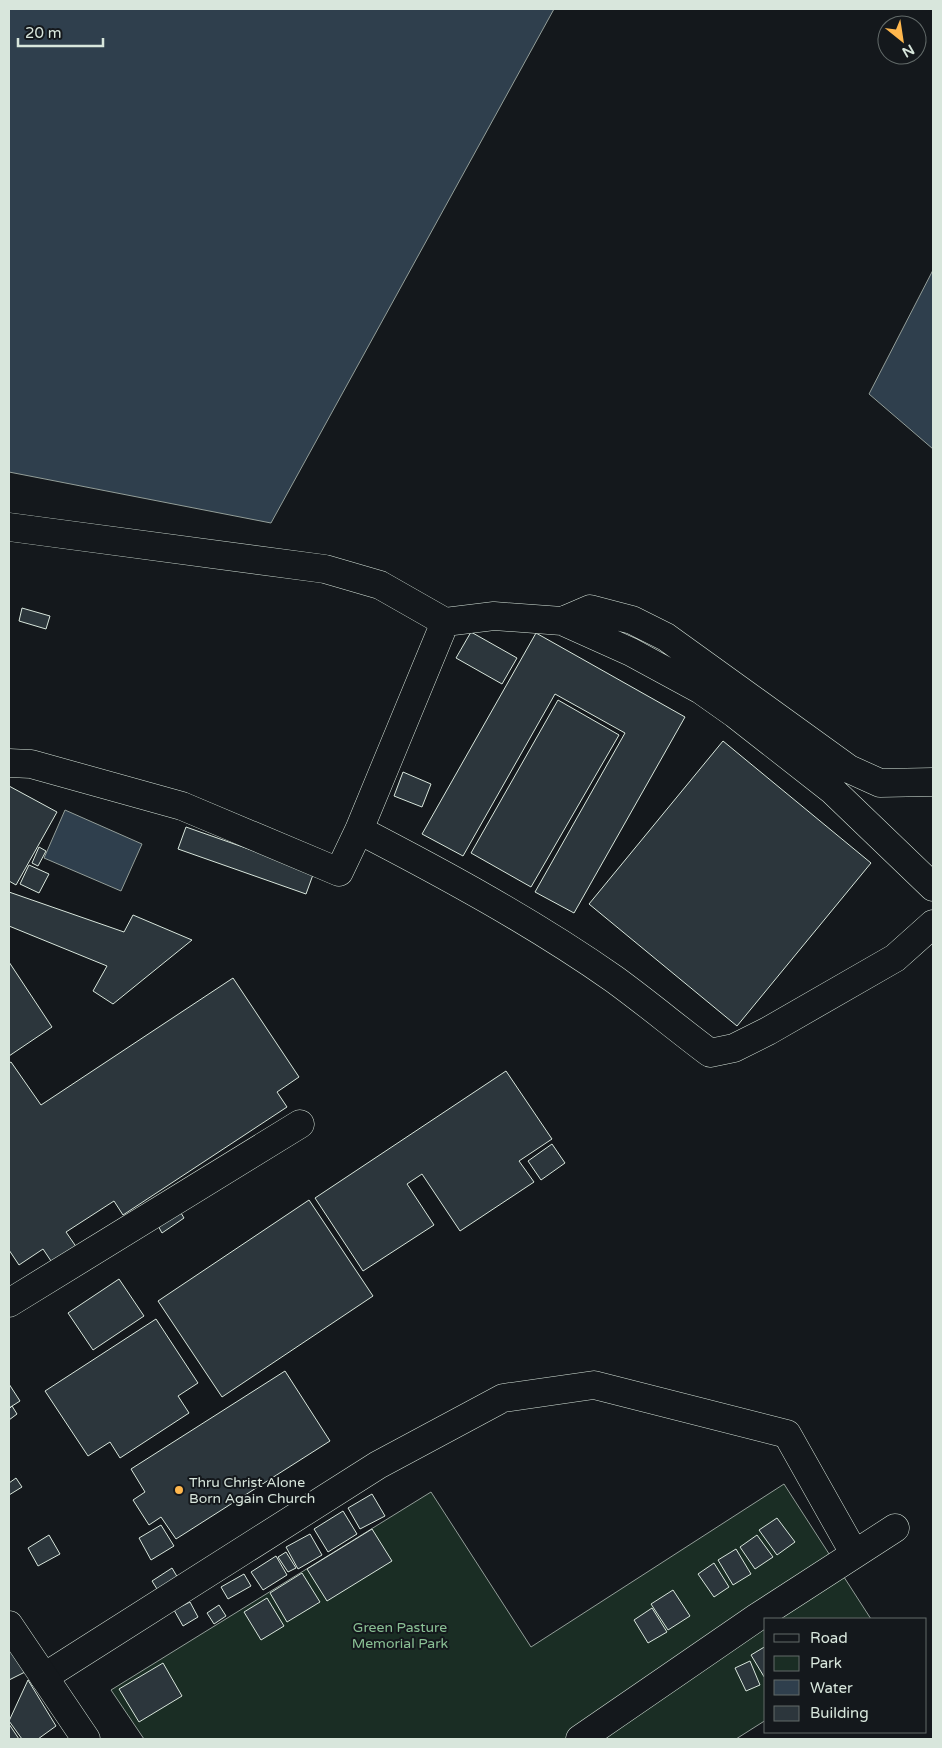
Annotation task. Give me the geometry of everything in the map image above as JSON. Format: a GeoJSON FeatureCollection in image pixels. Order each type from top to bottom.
{"type":"FeatureCollection","features":[{"type":"Feature","properties":{"kind":"main road"},"geometry":{"type":"LineString","coordinates":[[9,527],[325,569],[380,585],[445,622],[494,616],[562,621],[658,666],[701,690],[735,714],[832,790],[933,887]]}},
{"type":"Feature","properties":{"kind":"main road"},"geometry":{"type":"LineString","coordinates":[[562,621],[590,609],[632,620],[666,637],[849,769],[880,783],[933,782]]}},
{"type":"Feature","properties":{"kind":"main road"},"geometry":{"type":"LineString","coordinates":[[9,762],[31,764],[182,806],[339,872],[359,830],[445,622]]}},
{"type":"Feature","properties":{"kind":"main road"},"geometry":{"type":"LineString","coordinates":[[359,830],[435,869],[545,935],[614,979],[710,1053],[734,1048],[768,1032],[895,958],[933,924]]}},
{"type":"Feature","properties":{"kind":"main road"},"geometry":{"type":"LineString","coordinates":[[9,1303],[300,1124]]}},
{"type":"Feature","properties":{"kind":"main road"},"geometry":{"type":"LineString","coordinates":[[44,1677],[378,1465],[503,1398],[594,1385],[787,1434],[854,1553]]}},
{"type":"Feature","properties":{"kind":"main road"},"geometry":{"type":"LineString","coordinates":[[580,1739],[756,1618],[895,1528]]}},
{"type":"Feature","properties":{"kind":"main road"},"geometry":{"type":"LineString","coordinates":[[9,1625],[86,1739]]}},
{"type":"Feature","properties":{"kind":"green space","name":"Green Pasture Memorial Park"},"geometry":{"type":"Polygon","coordinates":[[[784,1484],[870,1618],[764,1618],[764,1721],[736,1739],[144,1739],[111,1690],[431,1492],[531,1647],[784,1484]]]}},
{"type":"Feature","properties":{"kind":"water"},"geometry":{"type":"Polygon","coordinates":[[[9,9],[554,9],[271,523],[9,472],[9,9]]]}},
{"type":"Feature","properties":{"kind":"water"},"geometry":{"type":"Polygon","coordinates":[[[933,270],[933,449],[869,394],[933,270]]]}},
{"type":"Feature","properties":{"kind":"water"},"geometry":{"type":"Polygon","coordinates":[[[65,810],[142,844],[121,891],[44,858],[65,810]]]}},
{"type":"Feature","properties":{"kind":"building"},"geometry":{"type":"Polygon","coordinates":[[[22,608],[50,616],[46,629],[19,621],[22,608]]]}},
{"type":"Feature","properties":{"kind":"building"},"geometry":{"type":"Polygon","coordinates":[[[471,632],[517,658],[502,684],[456,658],[471,632]]]}},
{"type":"Feature","properties":{"kind":"building"},"geometry":{"type":"Polygon","coordinates":[[[536,633],[685,717],[574,913],[535,892],[625,733],[555,694],[463,856],[422,834],[536,633]]]}},
{"type":"Feature","properties":{"kind":"building"},"geometry":{"type":"Polygon","coordinates":[[[558,700],[619,735],[531,887],[471,853],[558,700]]]}},
{"type":"Feature","properties":{"kind":"building"},"geometry":{"type":"Polygon","coordinates":[[[723,741],[871,863],[737,1026],[589,904],[723,741]]]}},
{"type":"Feature","properties":{"kind":"building"},"geometry":{"type":"Polygon","coordinates":[[[403,772],[431,784],[422,807],[394,796],[403,772]]]}},
{"type":"Feature","properties":{"kind":"building"},"geometry":{"type":"Polygon","coordinates":[[[9,786],[57,812],[16,885],[9,881],[9,786]]]}},
{"type":"Feature","properties":{"kind":"building"},"geometry":{"type":"Polygon","coordinates":[[[186,827],[314,872],[306,894],[178,849],[186,827]]]}},
{"type":"Feature","properties":{"kind":"building"},"geometry":{"type":"Polygon","coordinates":[[[39,847],[46,851],[38,866],[32,863],[39,847]]]}},
{"type":"Feature","properties":{"kind":"building"},"geometry":{"type":"Polygon","coordinates":[[[29,865],[49,874],[39,893],[20,884],[29,865]]]}},
{"type":"Feature","properties":{"kind":"building"},"geometry":{"type":"Polygon","coordinates":[[[9,892],[124,932],[133,915],[192,940],[113,1004],[93,991],[107,966],[9,926],[9,892]]]}},
{"type":"Feature","properties":{"kind":"building"},"geometry":{"type":"Polygon","coordinates":[[[9,962],[52,1027],[9,1056],[9,962]]]}},
{"type":"Feature","properties":{"kind":"building"},"geometry":{"type":"Polygon","coordinates":[[[233,978],[299,1077],[277,1092],[287,1107],[123,1215],[114,1201],[66,1232],[77,1248],[53,1264],[43,1249],[19,1265],[9,1250],[9,1063],[11,1062],[41,1105],[233,978]]]}},
{"type":"Feature","properties":{"kind":"building"},"geometry":{"type":"Polygon","coordinates":[[[506,1071],[552,1139],[519,1161],[534,1182],[460,1231],[422,1174],[407,1184],[434,1225],[363,1271],[315,1198],[506,1071]]]}},
{"type":"Feature","properties":{"kind":"building"},"geometry":{"type":"Polygon","coordinates":[[[552,1144],[565,1163],[541,1180],[528,1161],[552,1144]]]}},
{"type":"Feature","properties":{"kind":"building"},"geometry":{"type":"Polygon","coordinates":[[[309,1200],[373,1296],[222,1397],[158,1301],[309,1200]]]}},
{"type":"Feature","properties":{"kind":"building"},"geometry":{"type":"Polygon","coordinates":[[[178,1208],[184,1218],[162,1233],[156,1222],[178,1208]]]}},
{"type":"Feature","properties":{"kind":"building"},"geometry":{"type":"Polygon","coordinates":[[[119,1279],[144,1316],[93,1350],[68,1313],[119,1279]]]}},
{"type":"Feature","properties":{"kind":"building"},"geometry":{"type":"Polygon","coordinates":[[[156,1319],[198,1383],[178,1396],[189,1413],[120,1458],[110,1442],[88,1456],[45,1391],[156,1319]]]}},
{"type":"Feature","properties":{"kind":"building"},"geometry":{"type":"Polygon","coordinates":[[[285,1371],[330,1441],[176,1539],[161,1517],[149,1525],[133,1500],[145,1492],[131,1469],[285,1371]]]}},
{"type":"Feature","properties":{"kind":"building"},"geometry":{"type":"Polygon","coordinates":[[[9,1384],[20,1401],[9,1408],[9,1384]]]}},
{"type":"Feature","properties":{"kind":"building"},"geometry":{"type":"Polygon","coordinates":[[[12,1406],[17,1414],[9,1420],[9,1409],[12,1406]]]}},
{"type":"Feature","properties":{"kind":"building"},"geometry":{"type":"Polygon","coordinates":[[[16,1478],[22,1487],[9,1495],[9,1483],[16,1478]]]}},
{"type":"Feature","properties":{"kind":"building"},"geometry":{"type":"Polygon","coordinates":[[[372,1494],[385,1516],[360,1529],[348,1508],[372,1494]]]}},
{"type":"Feature","properties":{"kind":"building"},"geometry":{"type":"Polygon","coordinates":[[[343,1511],[357,1534],[328,1552],[314,1529],[343,1511]]]}},
{"type":"Feature","properties":{"kind":"building"},"geometry":{"type":"Polygon","coordinates":[[[777,1518],[795,1542],[777,1555],[759,1530],[777,1518]]]}},
{"type":"Feature","properties":{"kind":"building"},"geometry":{"type":"Polygon","coordinates":[[[161,1525],[174,1546],[151,1560],[139,1538],[161,1525]]]}},
{"type":"Feature","properties":{"kind":"building"},"geometry":{"type":"Polygon","coordinates":[[[372,1529],[392,1561],[327,1601],[307,1569],[372,1529]]]}},
{"type":"Feature","properties":{"kind":"building"},"geometry":{"type":"Polygon","coordinates":[[[310,1534],[322,1555],[298,1569],[286,1547],[310,1534]]]}},
{"type":"Feature","properties":{"kind":"building"},"geometry":{"type":"Polygon","coordinates":[[[49,1535],[60,1554],[38,1566],[28,1548],[49,1535]]]}},
{"type":"Feature","properties":{"kind":"building"},"geometry":{"type":"Polygon","coordinates":[[[757,1535],[773,1557],[755,1569],[740,1547],[757,1535]]]}},
{"type":"Feature","properties":{"kind":"building"},"geometry":{"type":"Polygon","coordinates":[[[736,1549],[751,1574],[733,1585],[718,1560],[736,1549]]]}},
{"type":"Feature","properties":{"kind":"building"},"geometry":{"type":"Polygon","coordinates":[[[286,1552],[296,1568],[288,1572],[278,1557],[286,1552]]]}},
{"type":"Feature","properties":{"kind":"building"},"geometry":{"type":"Polygon","coordinates":[[[276,1556],[287,1575],[263,1590],[251,1572],[276,1556]]]}},
{"type":"Feature","properties":{"kind":"building"},"geometry":{"type":"Polygon","coordinates":[[[714,1563],[729,1587],[714,1597],[698,1574],[714,1563]]]}},
{"type":"Feature","properties":{"kind":"building"},"geometry":{"type":"Polygon","coordinates":[[[172,1568],[182,1585],[162,1597],[152,1581],[172,1568]]]}},
{"type":"Feature","properties":{"kind":"building"},"geometry":{"type":"Polygon","coordinates":[[[302,1573],[320,1602],[287,1622],[270,1593],[302,1573]]]}},
{"type":"Feature","properties":{"kind":"building"},"geometry":{"type":"Polygon","coordinates":[[[244,1574],[251,1586],[228,1599],[221,1587],[244,1574]]]}},
{"type":"Feature","properties":{"kind":"building"},"geometry":{"type":"Polygon","coordinates":[[[673,1590],[690,1616],[668,1630],[651,1604],[673,1590]]]}},
{"type":"Feature","properties":{"kind":"building"},"geometry":{"type":"Polygon","coordinates":[[[267,1598],[284,1626],[261,1640],[244,1612],[267,1598]]]}},
{"type":"Feature","properties":{"kind":"building"},"geometry":{"type":"Polygon","coordinates":[[[190,1602],[198,1617],[183,1626],[174,1610],[190,1602]]]}},
{"type":"Feature","properties":{"kind":"building"},"geometry":{"type":"Polygon","coordinates":[[[219,1605],[226,1616],[214,1624],[207,1613],[219,1605]]]}},
{"type":"Feature","properties":{"kind":"building"},"geometry":{"type":"Polygon","coordinates":[[[652,1608],[667,1632],[648,1643],[634,1620],[652,1608]]]}},
{"type":"Feature","properties":{"kind":"building"},"geometry":{"type":"Polygon","coordinates":[[[764,1647],[764,1677],[751,1655],[764,1647]]]}},
{"type":"Feature","properties":{"kind":"building"},"geometry":{"type":"Polygon","coordinates":[[[9,1648],[25,1672],[9,1680],[9,1648]]]}},
{"type":"Feature","properties":{"kind":"building"},"geometry":{"type":"Polygon","coordinates":[[[750,1661],[760,1685],[746,1691],[735,1668],[750,1661]]]}},
{"type":"Feature","properties":{"kind":"building"},"geometry":{"type":"Polygon","coordinates":[[[163,1663],[182,1696],[139,1722],[119,1689],[163,1663]]]}},
{"type":"Feature","properties":{"kind":"building"},"geometry":{"type":"Polygon","coordinates":[[[28,1680],[56,1726],[38,1739],[22,1739],[9,1721],[28,1680]]]}},
{"type":"Feature","properties":{"kind":"building"},"geometry":{"type":"Polygon","coordinates":[[[9,1724],[19,1739],[9,1739],[9,1724]]]}},
{"type":"Feature","properties":{"kind":"place","name":"Thru Christ Alone Born Again Church"},"geometry":{"type":"Point","coordinates":[179,1490]}}]}
